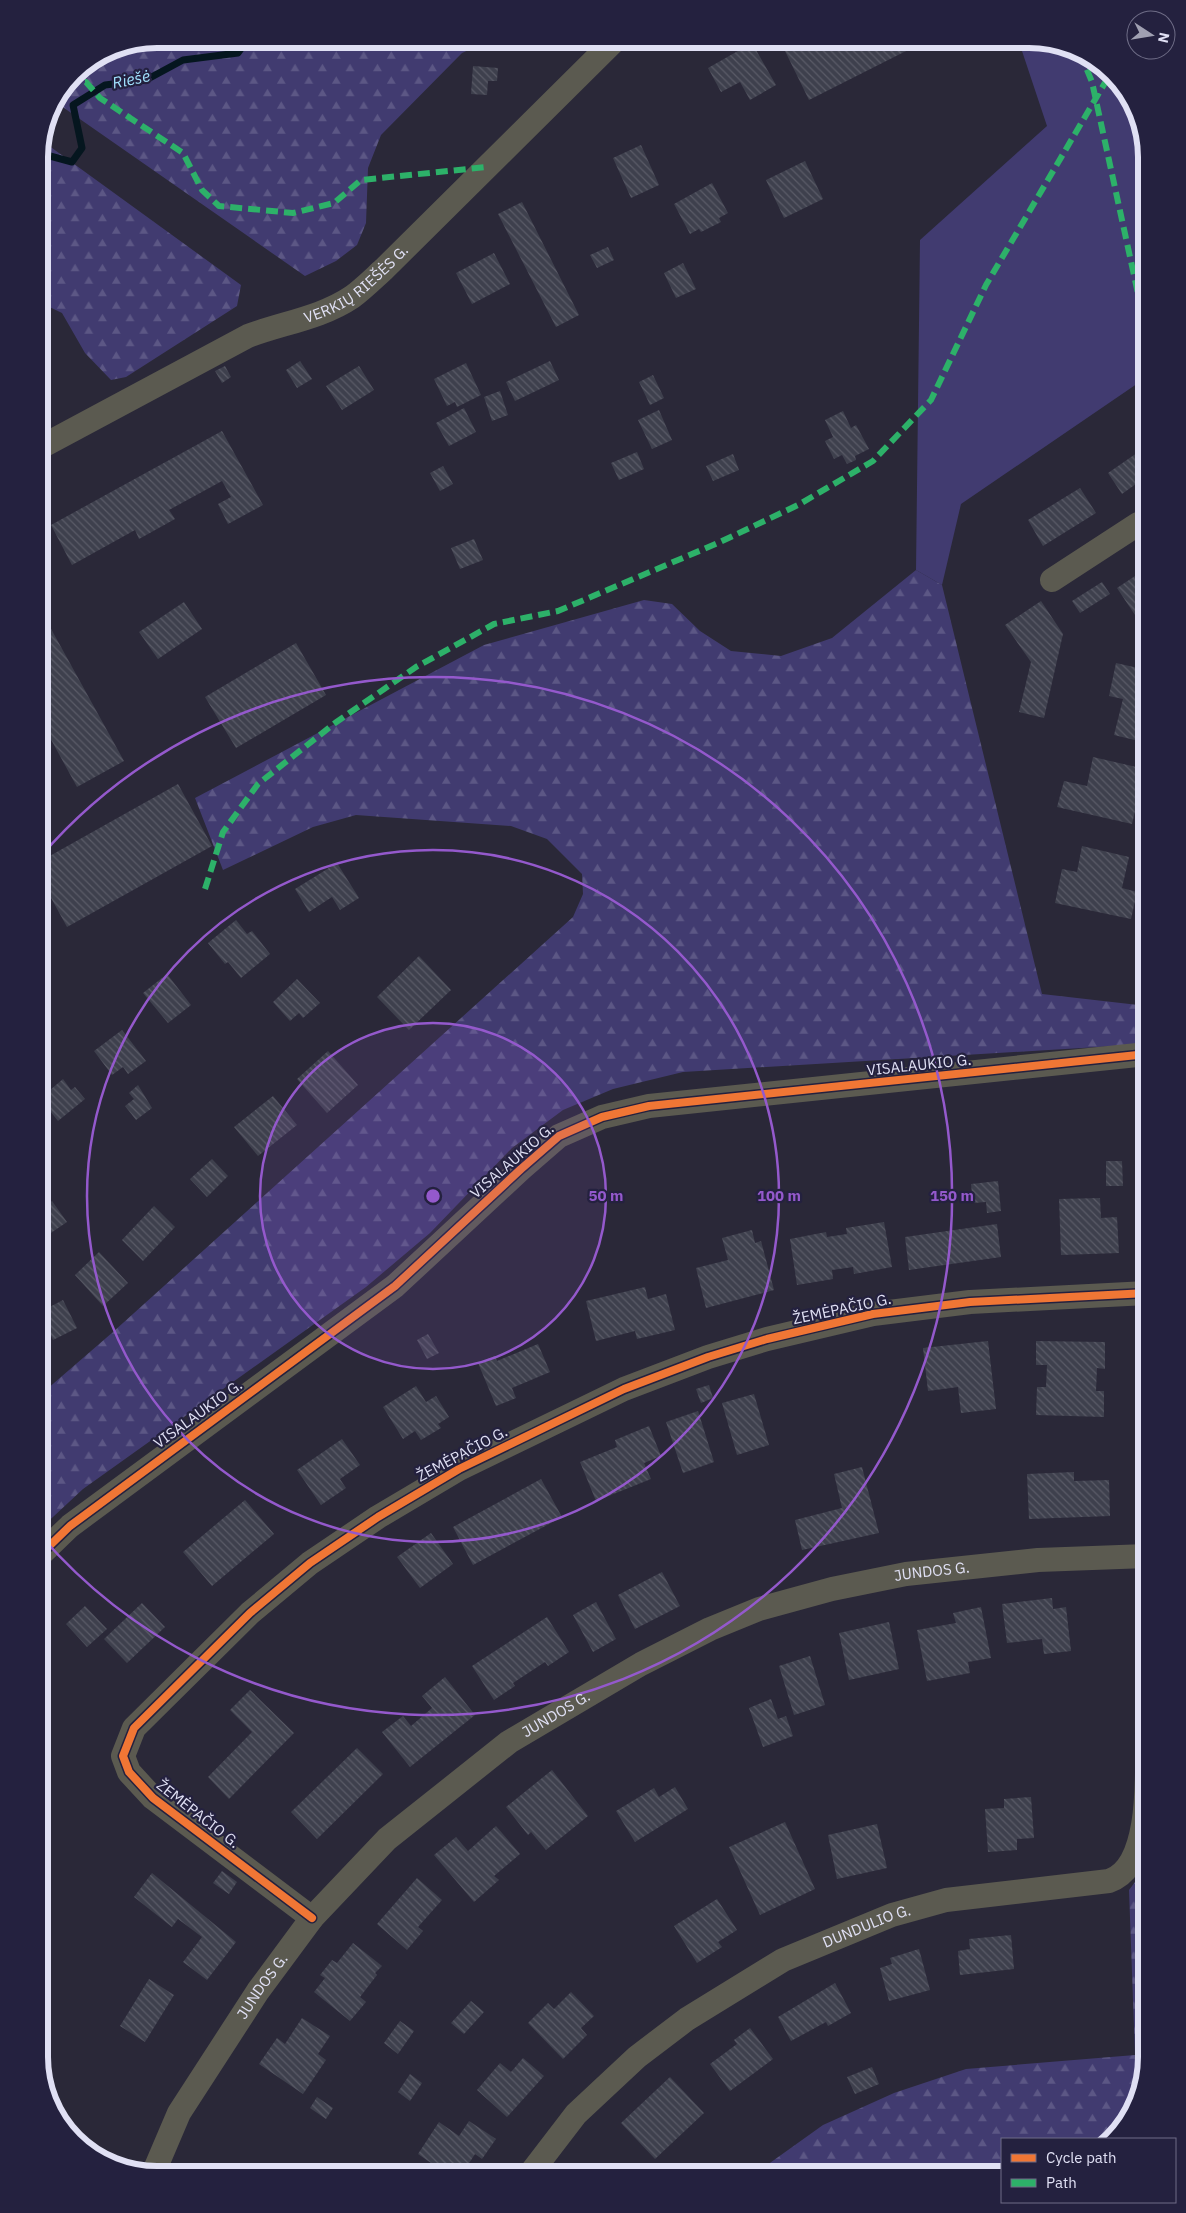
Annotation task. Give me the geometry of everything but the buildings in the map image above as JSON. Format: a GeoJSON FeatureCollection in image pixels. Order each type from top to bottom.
{"type":"FeatureCollection","features":[{"type":"Feature","properties":{"kind":"street","name":"VERKIŲ RIEŠĖS G."},"geometry":{"type":"LineString","coordinates":[[48,443],[248,336],[278,324],[306,318],[352,297],[384,269],[607,48]]}},
{"type":"Feature","properties":{"kind":"street"},"geometry":{"type":"LineString","coordinates":[[1052,580],[1138,524]]}},
{"type":"Feature","properties":{"kind":"street","name":"VISALAUKIO G."},"geometry":{"type":"LineString","coordinates":[[48,1547],[70,1526],[395,1286],[559,1136],[602,1117],[649,1106],[1138,1055]]}},
{"type":"Feature","properties":{"kind":"street","name":"ŽEMĖPAČIO G."},"geometry":{"type":"LineString","coordinates":[[312,1918],[153,1798],[129,1772],[123,1756],[134,1728],[250,1612],[310,1564],[378,1517],[459,1469],[624,1389],[708,1357],[767,1339],[873,1314],[970,1302],[1138,1293]]}},
{"type":"Feature","properties":{"kind":"street","name":"JUNDOS G."},"geometry":{"type":"LineString","coordinates":[[157,2165],[179,2113],[258,1991],[312,1918],[387,1839],[509,1742],[641,1664],[710,1629],[759,1609],[832,1589],[906,1574],[1038,1560],[1138,1556]]}},
{"type":"Feature","properties":{"kind":"street","name":"DUNDULIO G."},"geometry":{"type":"LineString","coordinates":[[537,2165],[576,2114],[637,2058],[687,2019],[783,1960],[892,1915],[946,1900],[1109,1881],[1119,1878],[1134,1856],[1138,1843]]}},
{"type":"Feature","properties":{"kind":"green space"},"geometry":{"type":"Polygon","coordinates":[[[142,48],[473,48],[462,53],[381,135],[368,168],[366,223],[357,245],[336,261],[305,276],[60,105],[70,90],[102,62],[122,53],[142,48]]]}},
{"type":"Feature","properties":{"kind":"green space"},"geometry":{"type":"Polygon","coordinates":[[[1021,48],[1037,48],[1064,53],[1090,66],[1116,90],[1124,102],[1135,128],[1138,142],[1138,383],[961,504],[942,585],[916,570],[920,240],[1047,126],[1021,48]]]}},
{"type":"Feature","properties":{"kind":"green space"},"geometry":{"type":"Polygon","coordinates":[[[48,145],[241,285],[237,306],[126,377],[111,380],[85,353],[62,313],[48,306],[48,145]]]}},
{"type":"Feature","properties":{"kind":"green space"},"geometry":{"type":"Polygon","coordinates":[[[916,570],[942,585],[1042,994],[1138,1005],[1138,1045],[683,1072],[613,1089],[563,1110],[512,1148],[430,1233],[366,1287],[83,1489],[48,1522],[48,1388],[113,1332],[573,917],[583,894],[582,874],[547,839],[511,826],[356,815],[313,827],[223,870],[195,798],[484,645],[644,600],[672,604],[700,631],[731,651],[781,656],[832,638],[916,570]]]}},
{"type":"Feature","properties":{"kind":"green space"},"geometry":{"type":"Polygon","coordinates":[[[1138,1878],[1138,2071],[1127,2105],[1120,2117],[1101,2138],[1001,2138],[1001,2166],[767,2166],[823,2125],[894,2093],[966,2069],[1135,2055],[1129,1890],[1138,1878]]]}},
{"type":"Feature","properties":{"kind":"waterway","name":"Riešė"},"geometry":{"type":"LineString","coordinates":[[48,155],[72,162],[82,148],[73,105],[105,85],[146,80],[183,60],[238,53],[242,48]]}},
{"type":"Feature","properties":{"kind":"marked path"},"geometry":{"type":"LineString","coordinates":[[1084,62],[1092,82],[1138,294]]}},
{"type":"Feature","properties":{"kind":"marked path"},"geometry":{"type":"LineString","coordinates":[[205,889],[223,832],[258,784],[335,723],[416,667],[494,624],[558,611],[718,543],[798,505],[873,461],[931,400],[986,285],[1106,80]]}},
{"type":"Feature","properties":{"kind":"marked path"},"geometry":{"type":"LineString","coordinates":[[78,82],[86,82],[100,98],[183,153],[202,190],[219,206],[293,213],[334,203],[361,180],[487,167]]}},
{"type":"Feature","properties":{"kind":"cycle path"},"geometry":{"type":"LineString","coordinates":[[48,1547],[70,1526],[395,1286],[559,1136],[602,1117],[649,1106],[1138,1055]]}},
{"type":"Feature","properties":{"kind":"cycle path"},"geometry":{"type":"LineString","coordinates":[[312,1918],[153,1798],[129,1772],[123,1756],[134,1728],[250,1613],[310,1563],[378,1517],[459,1469],[624,1389],[708,1357],[767,1339],[873,1314],[970,1302],[1138,1293]]}}]}
